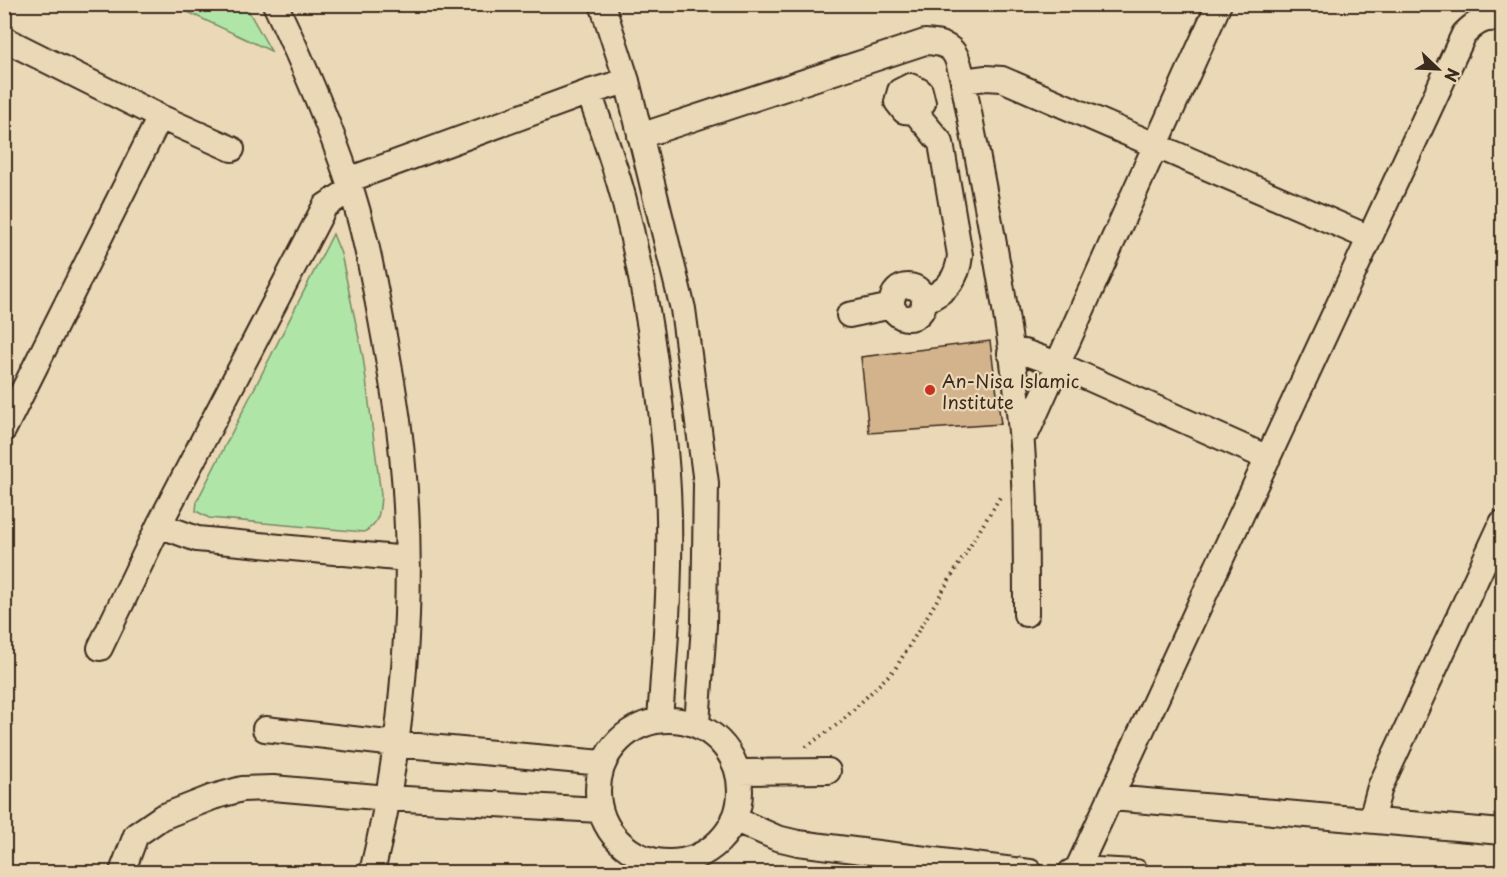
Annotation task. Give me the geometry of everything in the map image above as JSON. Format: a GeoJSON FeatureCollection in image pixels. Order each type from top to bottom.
{"type":"FeatureCollection","features":[{"type":"Feature","properties":{"kind":"street"},"geometry":{"type":"LineString","coordinates":[[274,4],[301,57],[350,187],[371,269],[403,456],[407,587],[396,744],[388,798],[372,873]]}},
{"type":"Feature","properties":{"kind":"street"},"geometry":{"type":"LineString","coordinates":[[602,4],[627,81],[662,214],[683,309],[706,483],[704,625],[697,724]]}},
{"type":"Feature","properties":{"kind":"street"},"geometry":{"type":"LineString","coordinates":[[1021,431],[1028,430],[1219,4]]}},
{"type":"Feature","properties":{"kind":"street"},"geometry":{"type":"LineString","coordinates":[[1136,873],[1075,871],[1112,798],[1464,34],[1477,22],[1492,17],[1503,20]]}},
{"type":"Feature","properties":{"kind":"street"},"geometry":{"type":"LineString","coordinates":[[4,39],[160,117],[232,149]]}},
{"type":"Feature","properties":{"kind":"street"},"geometry":{"type":"LineString","coordinates":[[640,136],[925,42],[941,42],[958,57],[1010,353],[1021,431],[1027,519],[1026,614]]}},
{"type":"Feature","properties":{"kind":"street"},"geometry":{"type":"LineString","coordinates":[[849,315],[892,306],[891,298],[898,289],[909,286],[919,290],[924,301],[948,288],[959,271],[960,255],[941,143],[915,112],[923,103],[920,91],[910,86],[907,48]]}},
{"type":"Feature","properties":{"kind":"street"},"geometry":{"type":"LineString","coordinates":[[963,81],[986,78],[1002,80],[1370,238]]}},
{"type":"Feature","properties":{"kind":"street"},"geometry":{"type":"LineString","coordinates":[[100,648],[159,525],[325,206],[350,187],[590,92],[627,81]]}},
{"type":"Feature","properties":{"kind":"street"},"geometry":{"type":"LineString","coordinates":[[590,92],[624,200],[654,348],[662,419],[667,477],[668,607],[660,719]]}},
{"type":"Feature","properties":{"kind":"street"},"geometry":{"type":"LineString","coordinates":[[4,429],[160,117]]}},
{"type":"Feature","properties":{"kind":"street"},"geometry":{"type":"LineString","coordinates":[[1010,353],[1024,352],[1057,364],[1268,458]]}},
{"type":"Feature","properties":{"kind":"street"},"geometry":{"type":"LineString","coordinates":[[1371,820],[1380,787],[1503,523]]}},
{"type":"Feature","properties":{"kind":"street"},"geometry":{"type":"LineString","coordinates":[[159,525],[196,539],[407,559]]}},
{"type":"Feature","properties":{"kind":"street"},"geometry":{"type":"LineString","coordinates":[[660,719],[697,724],[722,743],[738,772],[740,796],[734,819],[720,840],[701,855],[676,867],[639,865],[614,838],[599,810],[597,786],[602,763],[626,733],[660,719]]}},
{"type":"Feature","properties":{"kind":"street"},"geometry":{"type":"LineString","coordinates":[[265,729],[602,763]]}},
{"type":"Feature","properties":{"kind":"street"},"geometry":{"type":"LineString","coordinates":[[738,772],[816,771]]}},
{"type":"Feature","properties":{"kind":"street"},"geometry":{"type":"LineString","coordinates":[[122,873],[136,835],[162,817],[213,797],[242,789],[273,788],[388,798],[599,810]]}},
{"type":"Feature","properties":{"kind":"street"},"geometry":{"type":"LineString","coordinates":[[1112,798],[1503,832]]}},
{"type":"Feature","properties":{"kind":"street"},"geometry":{"type":"LineString","coordinates":[[734,819],[777,838],[798,843],[1030,873]]}},
{"type":"Feature","properties":{"kind":"path"},"geometry":{"type":"LineString","coordinates":[[816,771],[803,749],[842,721],[895,669],[1023,461]]}},
{"type":"Feature","properties":{"kind":"green space"},"geometry":{"type":"Polygon","coordinates":[[[173,5],[245,5],[271,51],[173,5]]]}},
{"type":"Feature","properties":{"kind":"green space"},"geometry":{"type":"Polygon","coordinates":[[[333,234],[341,254],[363,357],[381,495],[376,521],[364,532],[209,518],[196,511],[197,501],[333,234]]]}},
{"type":"Feature","properties":{"kind":"building","name":"An-Nisa Islamic Institute"},"geometry":{"type":"Polygon","coordinates":[[[990,341],[1001,424],[869,433],[861,357],[990,341]]]}},
{"type":"Feature","properties":{"kind":"place","name":"An-Nisa Islamic Institute"},"geometry":{"type":"Point","coordinates":[930,390]}}]}
